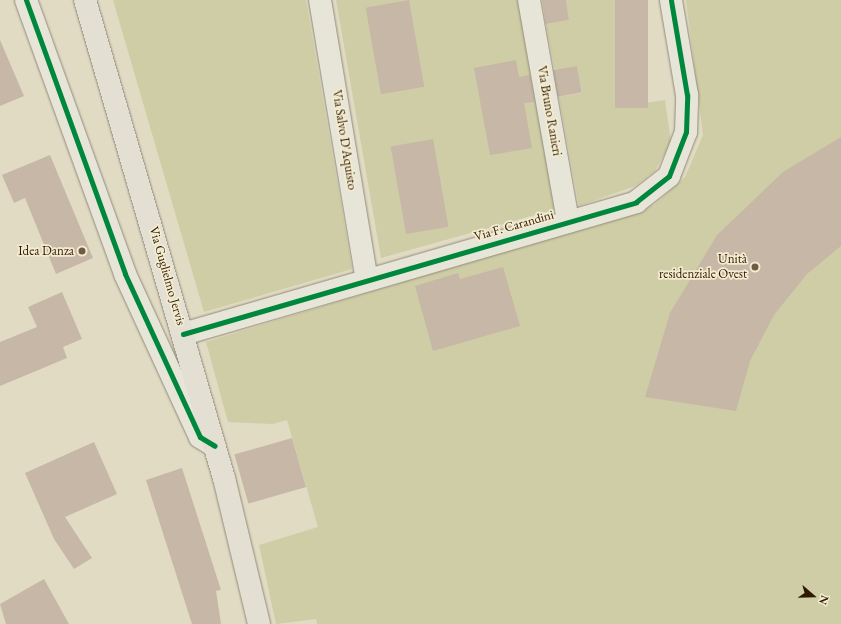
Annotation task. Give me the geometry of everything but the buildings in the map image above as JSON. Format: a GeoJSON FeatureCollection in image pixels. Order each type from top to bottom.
{"type":"FeatureCollection","features":[{"type":"Feature","properties":{"kind":"main road","name":"Via Guglielmo Jervis"},"geometry":{"type":"LineString","coordinates":[[85,0],[215,446],[251,579],[259,624]]}},
{"type":"Feature","properties":{"kind":"street"},"geometry":{"type":"LineString","coordinates":[[26,0],[125,274],[200,437],[215,446]]}},
{"type":"Feature","properties":{"kind":"street","name":"Via Salvo D'Aquisto"},"geometry":{"type":"LineString","coordinates":[[320,0],[367,280]]}},
{"type":"Feature","properties":{"kind":"street","name":"Via Bruno Ranieri"},"geometry":{"type":"LineString","coordinates":[[529,0],[568,222]]}},
{"type":"Feature","properties":{"kind":"street","name":"Via F. Carandini"},"geometry":{"type":"LineString","coordinates":[[183,334],[636,202],[669,176],[677,160],[686,132],[687,95],[671,0]]}},
{"type":"Feature","properties":{"kind":"green space"},"geometry":{"type":"Polygon","coordinates":[[[113,0],[306,0],[352,269],[204,312],[113,0]]]}},
{"type":"Feature","properties":{"kind":"green space"},"geometry":{"type":"Polygon","coordinates":[[[336,0],[519,0],[556,209],[381,258],[336,0]]]}},
{"type":"Feature","properties":{"kind":"green space"},"geometry":{"type":"Polygon","coordinates":[[[566,0],[615,0],[633,105],[665,100],[671,142],[655,171],[635,186],[579,206],[559,97],[582,93],[577,67],[555,71],[546,24],[569,20],[566,0]]]}},
{"type":"Feature","properties":{"kind":"green space"},"geometry":{"type":"Polygon","coordinates":[[[686,0],[841,0],[841,624],[317,624],[316,619],[276,624],[259,545],[318,527],[287,420],[273,424],[228,422],[206,342],[654,205],[685,177],[703,135],[686,0]]]}},
{"type":"Feature","properties":{"kind":"cycle path"},"geometry":{"type":"LineString","coordinates":[[26,0],[125,274],[200,437],[215,446]]}},
{"type":"Feature","properties":{"kind":"cycle path"},"geometry":{"type":"LineString","coordinates":[[183,334],[636,202],[669,176],[686,132],[687,95],[671,0]]}},
{"type":"Feature","properties":{"kind":"place","name":"Idea Danza"},"geometry":{"type":"Point","coordinates":[82,251]}},
{"type":"Feature","properties":{"kind":"place","name":"Unità residenziale Ovest"},"geometry":{"type":"Point","coordinates":[755,267]}}]}
